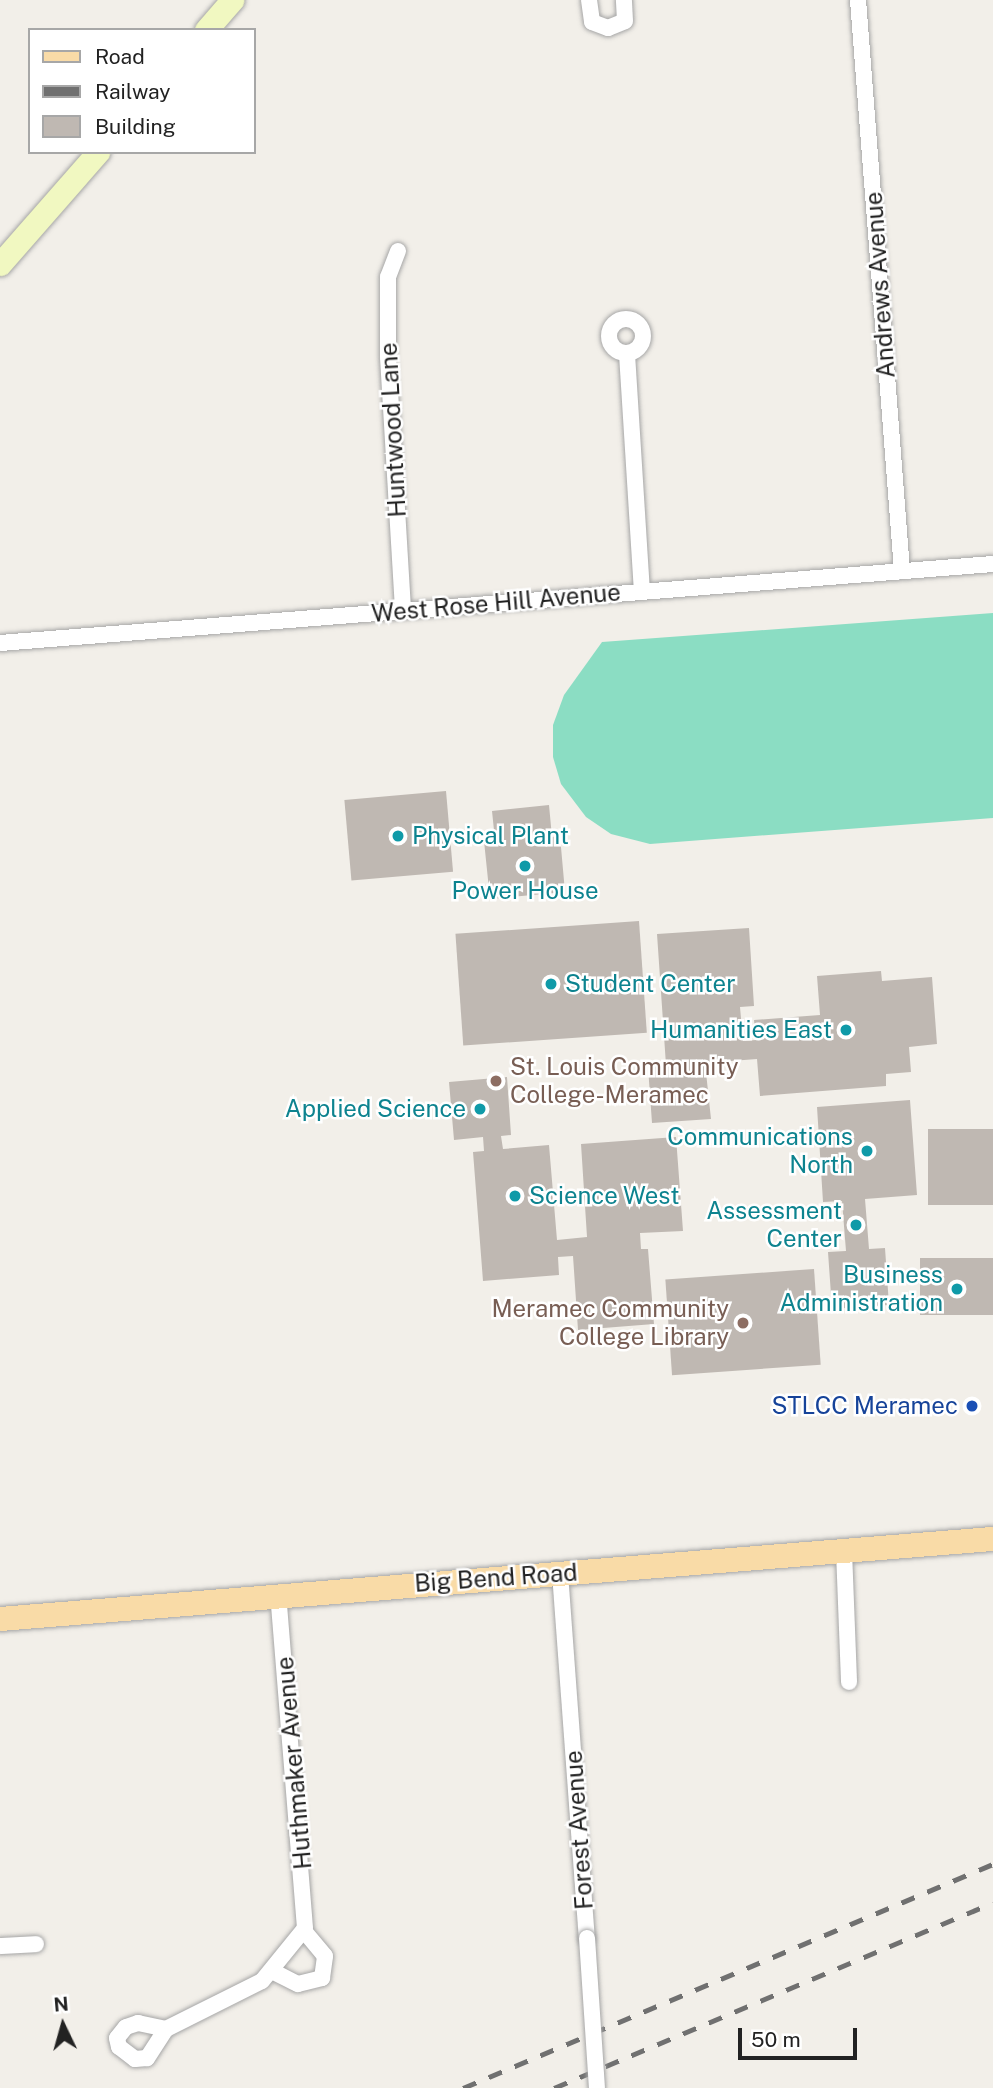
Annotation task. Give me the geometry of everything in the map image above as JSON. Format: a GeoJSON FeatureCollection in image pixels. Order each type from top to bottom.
{"type":"FeatureCollection","features":[{"type":"Feature","properties":{"kind":"main road","name":"Big Bend Road"},"geometry":{"type":"LineString","coordinates":[[0,1619],[278,1594],[993,1539]]}},
{"type":"Feature","properties":{"kind":"street"},"geometry":{"type":"LineString","coordinates":[[208,28],[232,0]]}},
{"type":"Feature","properties":{"kind":"street"},"geometry":{"type":"LineString","coordinates":[[589,0],[592,22],[608,28],[625,21],[624,0]]}},
{"type":"Feature","properties":{"kind":"street","name":"Andrews Avenue"},"geometry":{"type":"LineString","coordinates":[[858,0],[902,571]]}},
{"type":"Feature","properties":{"kind":"street"},"geometry":{"type":"LineString","coordinates":[[0,264],[96,154]]}},
{"type":"Feature","properties":{"kind":"street","name":"Huntwood Lane"},"geometry":{"type":"LineString","coordinates":[[398,251],[388,277],[388,357],[403,610]]}},
{"type":"Feature","properties":{"kind":"street"},"geometry":{"type":"LineString","coordinates":[[627,354],[642,591]]}},
{"type":"Feature","properties":{"kind":"street","name":"West Rose Hill Avenue"},"geometry":{"type":"LineString","coordinates":[[0,643],[993,564]]}},
{"type":"Feature","properties":{"kind":"street"},"geometry":{"type":"LineString","coordinates":[[844,1551],[849,1682]]}},
{"type":"Feature","properties":{"kind":"street","name":"Forest Avenue"},"geometry":{"type":"LineString","coordinates":[[560,1573],[597,2088]]}},
{"type":"Feature","properties":{"kind":"street","name":"Huthmaker Avenue"},"geometry":{"type":"LineString","coordinates":[[278,1594],[305,1877],[304,1931]]}},
{"type":"Feature","properties":{"kind":"street"},"geometry":{"type":"LineString","coordinates":[[166,2029],[192,2021],[272,1971],[304,1931],[325,1956],[322,1978],[298,1984],[272,1971]]}},
{"type":"Feature","properties":{"kind":"street"},"geometry":{"type":"LineString","coordinates":[[0,1946],[36,1944]]}},
{"type":"Feature","properties":{"kind":"green space"},"geometry":{"type":"Polygon","coordinates":[[[993,613],[993,818],[650,844],[611,834],[586,817],[561,784],[553,757],[553,725],[564,695],[602,642],[993,613]]]}},
{"type":"Feature","properties":{"kind":"building","name":"Physical Plant"},"geometry":{"type":"Polygon","coordinates":[[[446,791],[453,872],[351,881],[344,800],[446,791]]]}},
{"type":"Feature","properties":{"kind":"building","name":"Power House"},"geometry":{"type":"Polygon","coordinates":[[[549,805],[552,837],[560,836],[565,892],[490,899],[484,841],[495,840],[492,811],[549,805]]]}},
{"type":"Feature","properties":{"kind":"building","name":"Student Center"},"geometry":{"type":"Polygon","coordinates":[[[639,921],[647,1033],[463,1046],[455,934],[639,921]]]}},
{"type":"Feature","properties":{"kind":"building"},"geometry":{"type":"Polygon","coordinates":[[[749,928],[754,1006],[740,1007],[743,1041],[756,1040],[754,1020],[820,1015],[817,976],[881,971],[882,981],[932,977],[937,1044],[909,1047],[911,1072],[886,1074],[886,1086],[760,1096],[757,1059],[705,1063],[711,1119],[652,1123],[648,1067],[666,1065],[657,934],[749,928]]]}},
{"type":"Feature","properties":{"kind":"building"},"geometry":{"type":"Polygon","coordinates":[[[507,1077],[511,1135],[501,1136],[503,1149],[549,1145],[557,1240],[587,1237],[581,1144],[676,1137],[683,1231],[640,1233],[641,1249],[648,1249],[654,1324],[578,1330],[573,1256],[558,1257],[559,1275],[483,1281],[473,1152],[484,1151],[483,1137],[454,1140],[449,1082],[507,1077]]]}},
{"type":"Feature","properties":{"kind":"building","name":"Communications North"},"geometry":{"type":"Polygon","coordinates":[[[910,1100],[917,1195],[865,1199],[869,1249],[885,1248],[889,1305],[832,1309],[828,1252],[846,1251],[842,1201],[823,1202],[817,1107],[910,1100]]]}},
{"type":"Feature","properties":{"kind":"building"},"geometry":{"type":"Polygon","coordinates":[[[928,1129],[993,1129],[993,1205],[928,1205],[928,1129]]]}},
{"type":"Feature","properties":{"kind":"building","name":"Business Administration"},"geometry":{"type":"Polygon","coordinates":[[[920,1258],[993,1258],[993,1315],[920,1315],[920,1258]]]}},
{"type":"Feature","properties":{"kind":"building","name":"Meramec Community College Library"},"geometry":{"type":"Polygon","coordinates":[[[814,1269],[821,1365],[672,1375],[665,1279],[814,1269]]]}},
{"type":"Feature","properties":{"kind":"railway"},"geometry":{"type":"LineString","coordinates":[[463,2088],[993,1864]]}},
{"type":"Feature","properties":{"kind":"railway"},"geometry":{"type":"LineString","coordinates":[[554,2088],[993,1903]]}},
{"type":"Feature","properties":{"kind":"place","name":"Physical Plant"},"geometry":{"type":"Point","coordinates":[398,836]}},
{"type":"Feature","properties":{"kind":"place","name":"Power House"},"geometry":{"type":"Point","coordinates":[525,866]}},
{"type":"Feature","properties":{"kind":"place","name":"Student Center"},"geometry":{"type":"Point","coordinates":[551,984]}},
{"type":"Feature","properties":{"kind":"place","name":"Humanities East"},"geometry":{"type":"Point","coordinates":[846,1030]}},
{"type":"Feature","properties":{"kind":"place","name":"St. Louis Community College-Meramec"},"geometry":{"type":"Point","coordinates":[496,1081]}},
{"type":"Feature","properties":{"kind":"place","name":"Applied Science"},"geometry":{"type":"Point","coordinates":[480,1109]}},
{"type":"Feature","properties":{"kind":"place","name":"Communications North"},"geometry":{"type":"Point","coordinates":[867,1151]}},
{"type":"Feature","properties":{"kind":"place","name":"Science West"},"geometry":{"type":"Point","coordinates":[515,1196]}},
{"type":"Feature","properties":{"kind":"place","name":"Assessment Center"},"geometry":{"type":"Point","coordinates":[856,1225]}},
{"type":"Feature","properties":{"kind":"place","name":"Business Administration"},"geometry":{"type":"Point","coordinates":[957,1289]}},
{"type":"Feature","properties":{"kind":"place","name":"Meramec Community College Library"},"geometry":{"type":"Point","coordinates":[743,1323]}},
{"type":"Feature","properties":{"kind":"place","name":"STLCC Meramec"},"geometry":{"type":"Point","coordinates":[972,1406]}}]}
